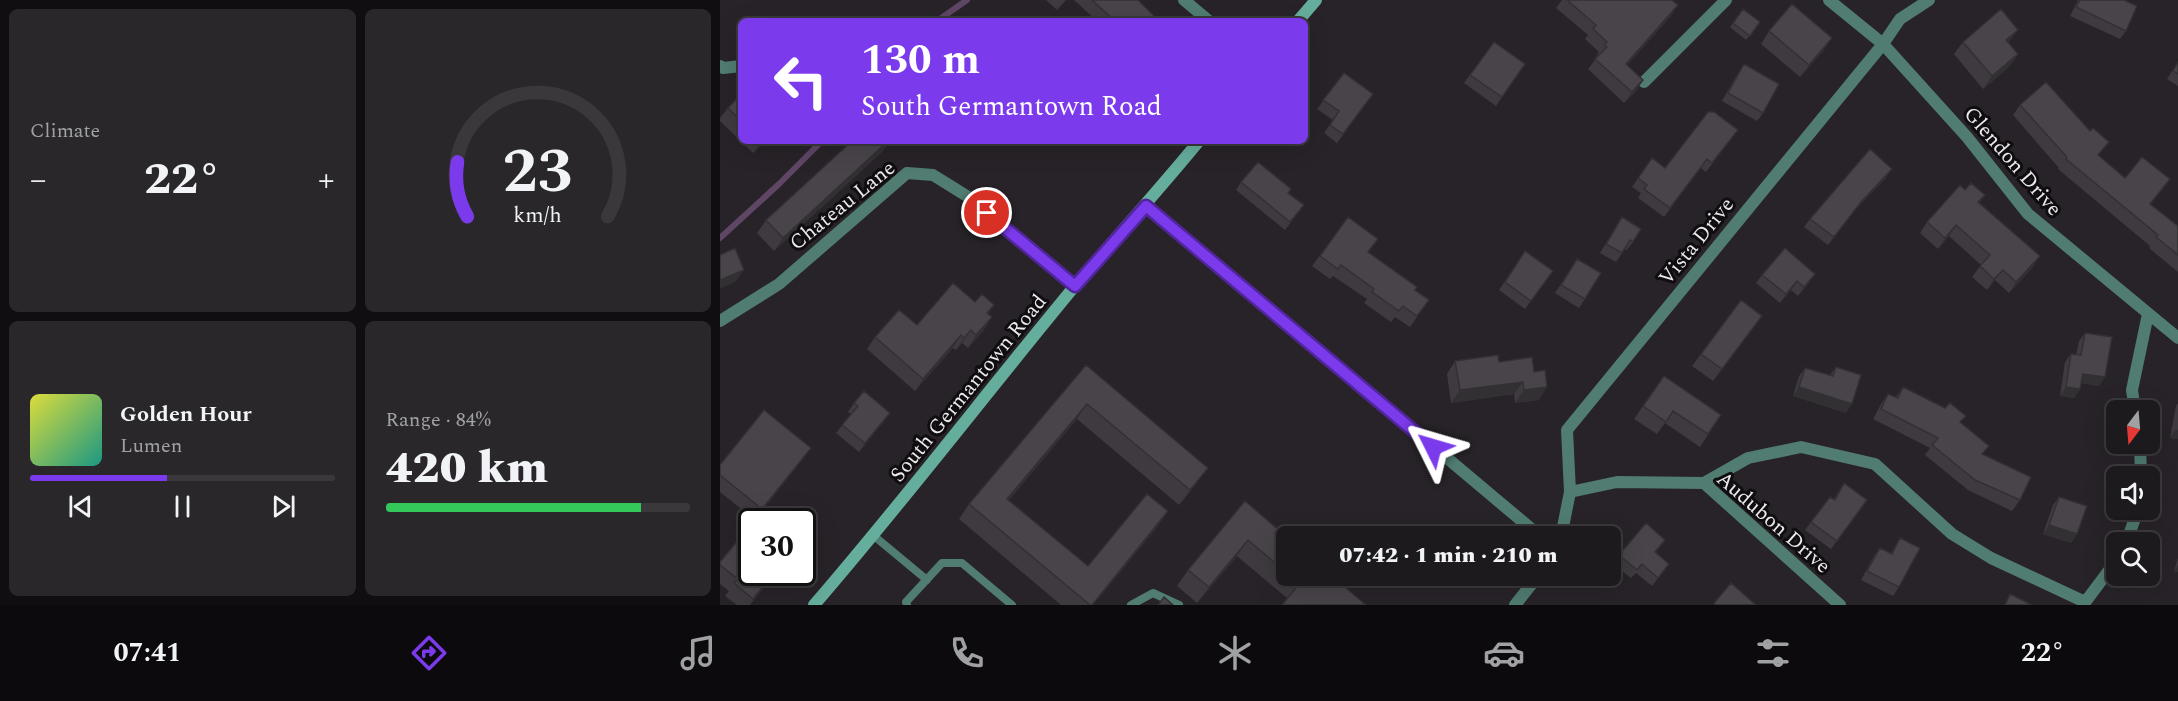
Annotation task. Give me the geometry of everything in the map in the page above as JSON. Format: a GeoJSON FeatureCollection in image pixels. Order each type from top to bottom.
{"type":"FeatureCollection","features":[{"type":"Feature","properties":{"kind":"main road"},"geometry":{"type":"LineString","coordinates":[[1301,18],[1316,0]]}},
{"type":"Feature","properties":{"kind":"main road","name":"South Germantown Road"},"geometry":{"type":"LineString","coordinates":[[814,605],[874,536],[1075,286],[1146,206],[1197,144]]}},
{"type":"Feature","properties":{"kind":"street"},"geometry":{"type":"LineString","coordinates":[[1184,0],[1205,18]]}},
{"type":"Feature","properties":{"kind":"street"},"geometry":{"type":"LineString","coordinates":[[1644,82],[1726,0]]}},
{"type":"Feature","properties":{"kind":"street","name":"Glendon Drive"},"geometry":{"type":"LineString","coordinates":[[1829,0],[1883,44],[1967,137],[2028,214],[2178,338]]}},
{"type":"Feature","properties":{"kind":"street","name":"Vista Drive"},"geometry":{"type":"LineString","coordinates":[[1563,526],[1570,492],[1567,430],[1883,44],[1899,19],[1929,0]]}},
{"type":"Feature","properties":{"kind":"street"},"geometry":{"type":"LineString","coordinates":[[720,66],[723,68],[738,66]]}},
{"type":"Feature","properties":{"kind":"street","name":"Chateau Lane"},"geometry":{"type":"LineString","coordinates":[[720,321],[779,284],[907,173],[933,175],[970,198],[1075,286]]}},
{"type":"Feature","properties":{"kind":"street"},"geometry":{"type":"LineString","coordinates":[[1146,206],[1528,526]]}},
{"type":"Feature","properties":{"kind":"street"},"geometry":{"type":"LineString","coordinates":[[2133,400],[2132,390],[2148,314]]}},
{"type":"Feature","properties":{"kind":"street"},"geometry":{"type":"LineString","coordinates":[[1704,483],[1748,458],[1801,447],[1875,464],[1952,534],[1991,558],[2084,603],[2106,574]]}},
{"type":"Feature","properties":{"kind":"street","name":"Audubon Drive"},"geometry":{"type":"LineString","coordinates":[[1570,492],[1617,482],[1704,483],[1840,605]]}},
{"type":"Feature","properties":{"kind":"street"},"geometry":{"type":"LineString","coordinates":[[1515,605],[1530,586]]}},
{"type":"Feature","properties":{"kind":"lane"},"geometry":{"type":"LineString","coordinates":[[874,536],[927,580]]}},
{"type":"Feature","properties":{"kind":"lane"},"geometry":{"type":"LineString","coordinates":[[907,605],[906,602],[942,563],[962,562],[1012,605]]}},
{"type":"Feature","properties":{"kind":"lane"},"geometry":{"type":"LineString","coordinates":[[1131,605],[1153,593],[1179,605]]}},
{"type":"Feature","properties":{"kind":"building"},"geometry":{"type":"Polygon","coordinates":[[[1092,0],[1138,0],[1156,18],[1112,18],[1092,0]]]}},
{"type":"Feature","properties":{"kind":"building"},"geometry":{"type":"Polygon","coordinates":[[[1567,0],[1672,0],[1678,5],[1626,64],[1643,80],[1632,92],[1595,59],[1607,47],[1604,45],[1607,42],[1593,29],[1596,25],[1567,0]]]}},
{"type":"Feature","properties":{"kind":"building"},"geometry":{"type":"Polygon","coordinates":[[[2080,0],[2124,0],[2137,6],[2126,31],[2076,7],[2080,0]]]}},
{"type":"Feature","properties":{"kind":"building"},"geometry":{"type":"Polygon","coordinates":[[[1792,4],[1832,38],[1809,65],[1769,31],[1792,4]]]}},
{"type":"Feature","properties":{"kind":"building"},"geometry":{"type":"Polygon","coordinates":[[[1743,9],[1760,22],[1750,36],[1733,23],[1743,9]]]}},
{"type":"Feature","properties":{"kind":"building"},"geometry":{"type":"Polygon","coordinates":[[[2001,9],[2018,30],[2006,40],[2018,54],[1992,76],[1963,42],[2001,9]]]}},
{"type":"Feature","properties":{"kind":"building"},"geometry":{"type":"Polygon","coordinates":[[[1494,42],[1525,64],[1502,97],[1470,75],[1494,42]]]}},
{"type":"Feature","properties":{"kind":"building"},"geometry":{"type":"Polygon","coordinates":[[[2178,62],[2178,74],[2173,71],[2178,62]]]}},
{"type":"Feature","properties":{"kind":"building"},"geometry":{"type":"Polygon","coordinates":[[[1744,64],[1779,84],[1763,113],[1728,93],[1744,64]]]}},
{"type":"Feature","properties":{"kind":"building"},"geometry":{"type":"Polygon","coordinates":[[[1344,73],[1373,94],[1343,134],[1330,125],[1339,111],[1323,100],[1344,73]]]}},
{"type":"Feature","properties":{"kind":"building"},"geometry":{"type":"Polygon","coordinates":[[[2046,82],[2090,131],[2093,128],[2109,142],[2098,155],[2125,178],[2142,157],[2170,179],[2150,204],[2178,226],[2178,255],[2156,237],[2158,235],[2066,159],[2067,157],[2020,105],[2046,82]]]}},
{"type":"Feature","properties":{"kind":"building"},"geometry":{"type":"Polygon","coordinates":[[[738,97],[738,118],[728,108],[738,97]]]}},
{"type":"Feature","properties":{"kind":"building"},"geometry":{"type":"Polygon","coordinates":[[[1708,112],[1714,112],[1738,130],[1712,163],[1707,159],[1670,208],[1644,189],[1647,185],[1638,178],[1652,158],[1665,168],[1708,112]]]}},
{"type":"Feature","properties":{"kind":"building"},"geometry":{"type":"Polygon","coordinates":[[[849,144],[885,144],[783,238],[766,220],[849,144]]]}},
{"type":"Feature","properties":{"kind":"building"},"geometry":{"type":"Polygon","coordinates":[[[1870,149],[1892,169],[1861,202],[1834,237],[1810,219],[1870,149]]]}},
{"type":"Feature","properties":{"kind":"building"},"geometry":{"type":"Polygon","coordinates":[[[1258,162],[1291,189],[1288,193],[1304,205],[1290,222],[1241,182],[1258,162]]]}},
{"type":"Feature","properties":{"kind":"building"},"geometry":{"type":"Polygon","coordinates":[[[1971,183],[1985,195],[1978,202],[2040,256],[2016,282],[2003,270],[1994,279],[1980,266],[1990,255],[1956,225],[1945,238],[1927,222],[1960,185],[1965,190],[1971,183]]]}},
{"type":"Feature","properties":{"kind":"building"},"geometry":{"type":"Polygon","coordinates":[[[1348,217],[1378,239],[1368,252],[1417,287],[1415,290],[1429,300],[1417,316],[1403,306],[1399,311],[1372,292],[1374,289],[1341,265],[1338,269],[1320,256],[1348,217]]]}},
{"type":"Feature","properties":{"kind":"building"},"geometry":{"type":"Polygon","coordinates":[[[1622,217],[1641,229],[1622,253],[1606,244],[1622,217]]]}},
{"type":"Feature","properties":{"kind":"building"},"geometry":{"type":"Polygon","coordinates":[[[735,248],[744,270],[720,280],[720,255],[735,248]]]}},
{"type":"Feature","properties":{"kind":"building"},"geometry":{"type":"Polygon","coordinates":[[[1785,248],[1815,274],[1804,287],[1797,281],[1786,294],[1762,275],[1785,248]]]}},
{"type":"Feature","properties":{"kind":"building"},"geometry":{"type":"Polygon","coordinates":[[[1525,251],[1553,271],[1531,301],[1505,282],[1525,251]]]}},
{"type":"Feature","properties":{"kind":"building"},"geometry":{"type":"Polygon","coordinates":[[[1577,259],[1601,273],[1585,299],[1561,285],[1577,259]]]}},
{"type":"Feature","properties":{"kind":"building"},"geometry":{"type":"Polygon","coordinates":[[[953,283],[975,302],[982,294],[994,305],[987,313],[992,317],[976,335],[971,330],[964,338],[961,335],[923,379],[875,337],[899,310],[917,325],[953,283]]]}},
{"type":"Feature","properties":{"kind":"building"},"geometry":{"type":"Polygon","coordinates":[[[1741,300],[1762,316],[1722,369],[1701,354],[1741,300]]]}},
{"type":"Feature","properties":{"kind":"building"},"geometry":{"type":"Polygon","coordinates":[[[2085,333],[2112,337],[2105,377],[2083,374],[2080,389],[2066,387],[2071,354],[2081,355],[2085,333]]]}},
{"type":"Feature","properties":{"kind":"building"},"geometry":{"type":"Polygon","coordinates":[[[1498,355],[1499,362],[1532,357],[1534,372],[1545,370],[1547,387],[1524,390],[1523,382],[1460,390],[1455,361],[1498,355]]]}},
{"type":"Feature","properties":{"kind":"building"},"geometry":{"type":"Polygon","coordinates":[[[1086,365],[1208,468],[1190,490],[1087,404],[1007,499],[1088,566],[1147,494],[1168,511],[1092,605],[969,504],[1086,365]]]}},
{"type":"Feature","properties":{"kind":"building"},"geometry":{"type":"Polygon","coordinates":[[[1836,367],[1861,375],[1852,404],[1799,387],[1805,368],[1833,376],[1836,367]]]}},
{"type":"Feature","properties":{"kind":"building"},"geometry":{"type":"Polygon","coordinates":[[[1664,376],[1721,415],[1708,434],[1673,411],[1666,422],[1643,406],[1664,376]]]}},
{"type":"Feature","properties":{"kind":"building"},"geometry":{"type":"Polygon","coordinates":[[[1903,387],[1945,408],[1950,403],[1966,416],[1960,422],[1989,446],[1982,454],[2031,477],[2020,500],[1975,480],[1932,445],[1938,438],[1881,409],[1888,394],[1898,398],[1903,387]]]}},
{"type":"Feature","properties":{"kind":"building"},"geometry":{"type":"Polygon","coordinates":[[[864,391],[890,413],[865,443],[842,425],[858,406],[854,403],[864,391]]]}},
{"type":"Feature","properties":{"kind":"building"},"geometry":{"type":"Polygon","coordinates":[[[764,410],[811,448],[763,508],[720,475],[720,465],[764,410]]]}},
{"type":"Feature","properties":{"kind":"building"},"geometry":{"type":"Polygon","coordinates":[[[1844,483],[1867,500],[1837,541],[1811,522],[1830,497],[1835,500],[1844,483]]]}},
{"type":"Feature","properties":{"kind":"building"},"geometry":{"type":"Polygon","coordinates":[[[2059,497],[2087,506],[2077,534],[2049,525],[2059,497]]]}},
{"type":"Feature","properties":{"kind":"building"},"geometry":{"type":"Polygon","coordinates":[[[1245,501],[1276,528],[1276,564],[1248,540],[1209,587],[1188,570],[1245,501]]]}},
{"type":"Feature","properties":{"kind":"building"},"geometry":{"type":"Polygon","coordinates":[[[1646,523],[1665,540],[1655,552],[1669,564],[1658,578],[1642,564],[1637,570],[1621,557],[1621,553],[1646,523]]]}},
{"type":"Feature","properties":{"kind":"building"},"geometry":{"type":"Polygon","coordinates":[[[1900,538],[1920,548],[1899,587],[1867,571],[1880,548],[1892,554],[1900,538]]]}},
{"type":"Feature","properties":{"kind":"building"},"geometry":{"type":"Polygon","coordinates":[[[738,540],[738,579],[720,565],[738,540]]]}},
{"type":"Feature","properties":{"kind":"building"},"geometry":{"type":"Polygon","coordinates":[[[738,579],[738,586],[764,586],[753,599],[734,583],[738,579]]]}},
{"type":"Feature","properties":{"kind":"building"},"geometry":{"type":"Polygon","coordinates":[[[1731,583],[1756,605],[1715,605],[1714,603],[1731,583]]]}},
{"type":"Feature","properties":{"kind":"building"},"geometry":{"type":"Polygon","coordinates":[[[1298,586],[1344,586],[1366,605],[1282,605],[1298,586]]]}},
{"type":"Feature","properties":{"kind":"building"},"geometry":{"type":"Polygon","coordinates":[[[2010,594],[2032,605],[2005,605],[2010,594]]]}},
{"type":"Feature","properties":{"kind":"building"},"geometry":{"type":"Polygon","coordinates":[[[1164,597],[1173,605],[1158,605],[1164,597]]]}},
{"type":"Feature","properties":{"kind":"waterway"},"geometry":{"type":"LineString","coordinates":[[941,18],[967,0]]}},
{"type":"Feature","properties":{"kind":"waterway"},"geometry":{"type":"LineString","coordinates":[[720,238],[819,144]]}},
{"type":"Feature","properties":{"kind":"route"},"geometry":{"type":"LineString","coordinates":[[987,213],[1075,286],[1146,206],[1433,447]]}}]}
